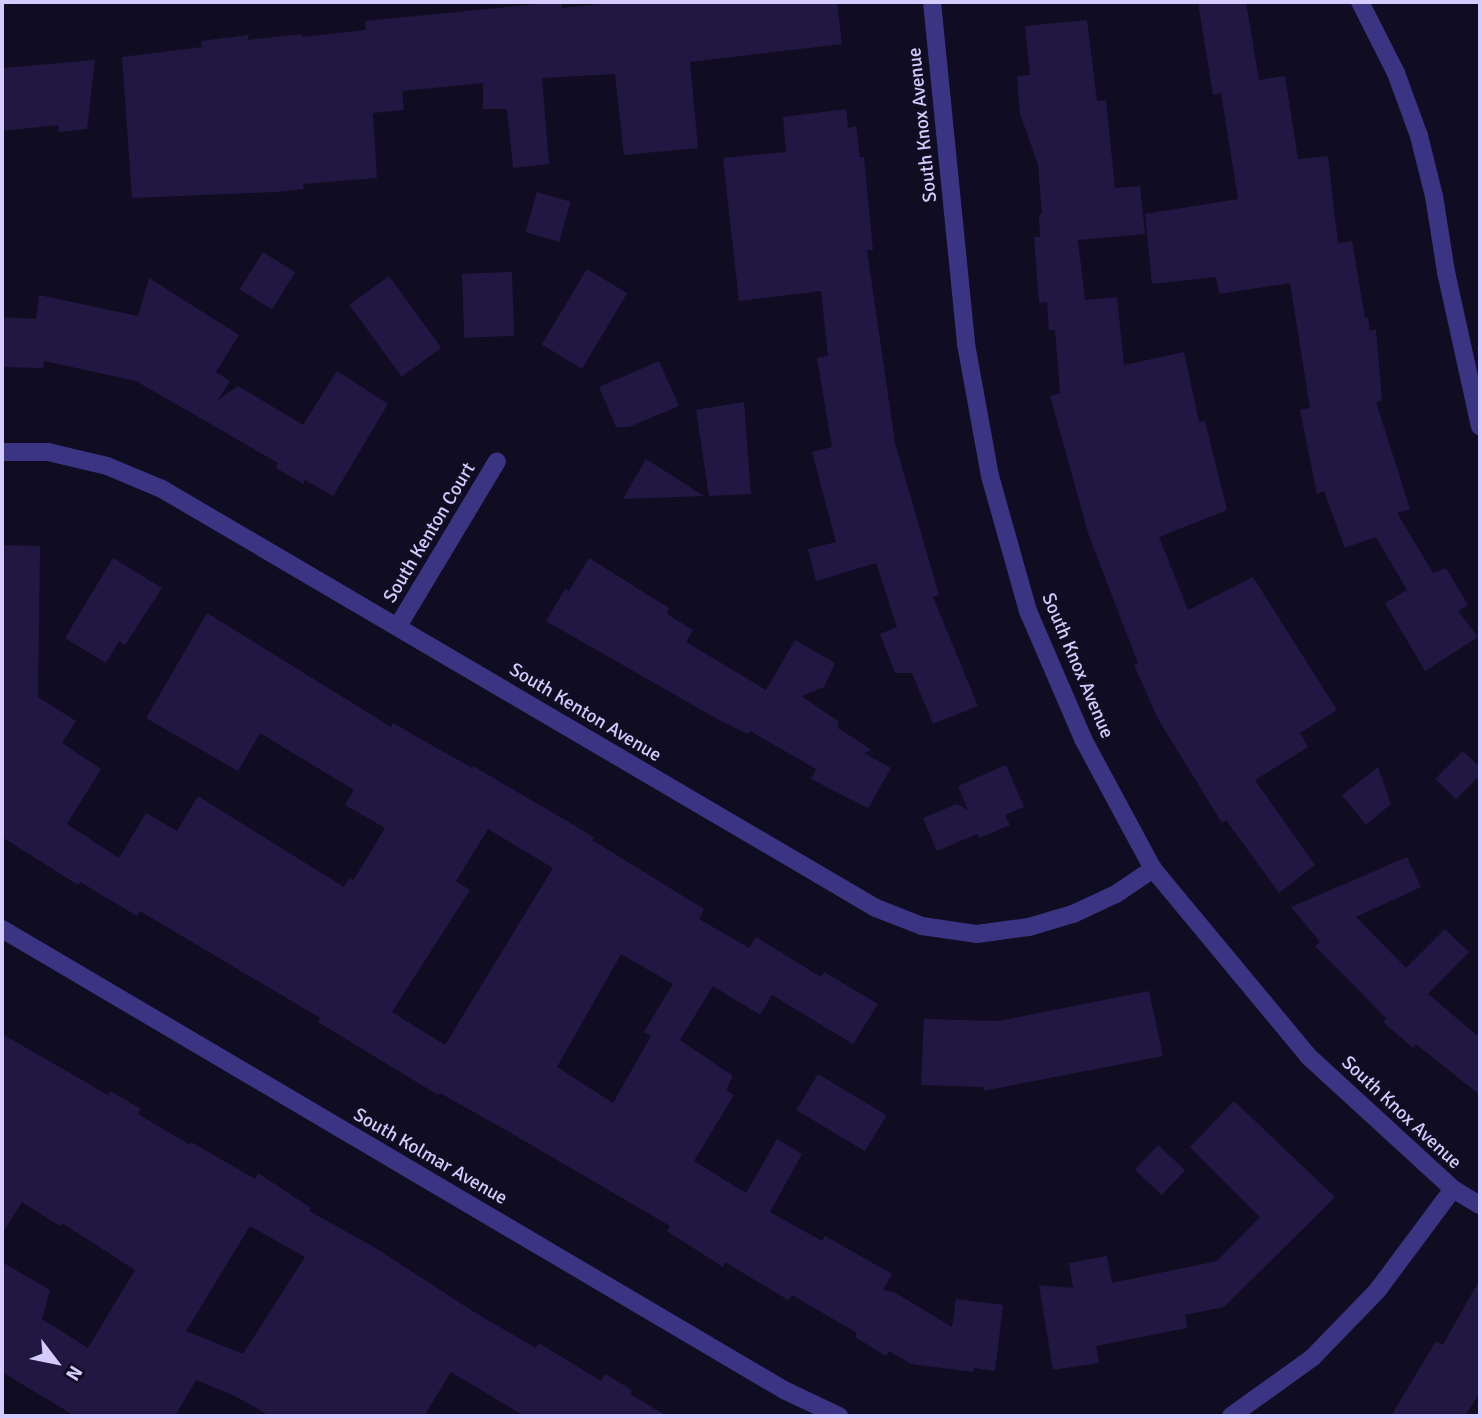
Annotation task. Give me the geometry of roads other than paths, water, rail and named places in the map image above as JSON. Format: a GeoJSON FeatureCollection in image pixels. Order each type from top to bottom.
{"type":"FeatureCollection","features":[{"type":"Feature","properties":{"kind":"street","name":"South Knox Avenue"},"geometry":{"type":"LineString","coordinates":[[932,2],[966,344],[990,476],[1028,611],[1083,739],[1153,869],[1308,1056],[1453,1189],[1480,1205]]}},
{"type":"Feature","properties":{"kind":"street"},"geometry":{"type":"LineString","coordinates":[[1360,2],[1396,73],[1419,136],[1480,426]]}},
{"type":"Feature","properties":{"kind":"street","name":"South Kenton Avenue"},"geometry":{"type":"LineString","coordinates":[[2,452],[48,452],[95,463],[162,489],[876,908],[922,926],[977,934],[1030,927],[1073,914],[1116,894],[1153,869]]}},
{"type":"Feature","properties":{"kind":"street","name":"South Kenton Court"},"geometry":{"type":"LineString","coordinates":[[398,626],[497,461]]}},
{"type":"Feature","properties":{"kind":"street","name":"South Kolmar Avenue"},"geometry":{"type":"LineString","coordinates":[[2,929],[784,1390],[839,1416]]}},
{"type":"Feature","properties":{"kind":"street"},"geometry":{"type":"LineString","coordinates":[[1231,1416],[1312,1358],[1377,1291],[1453,1189]]}}]}
